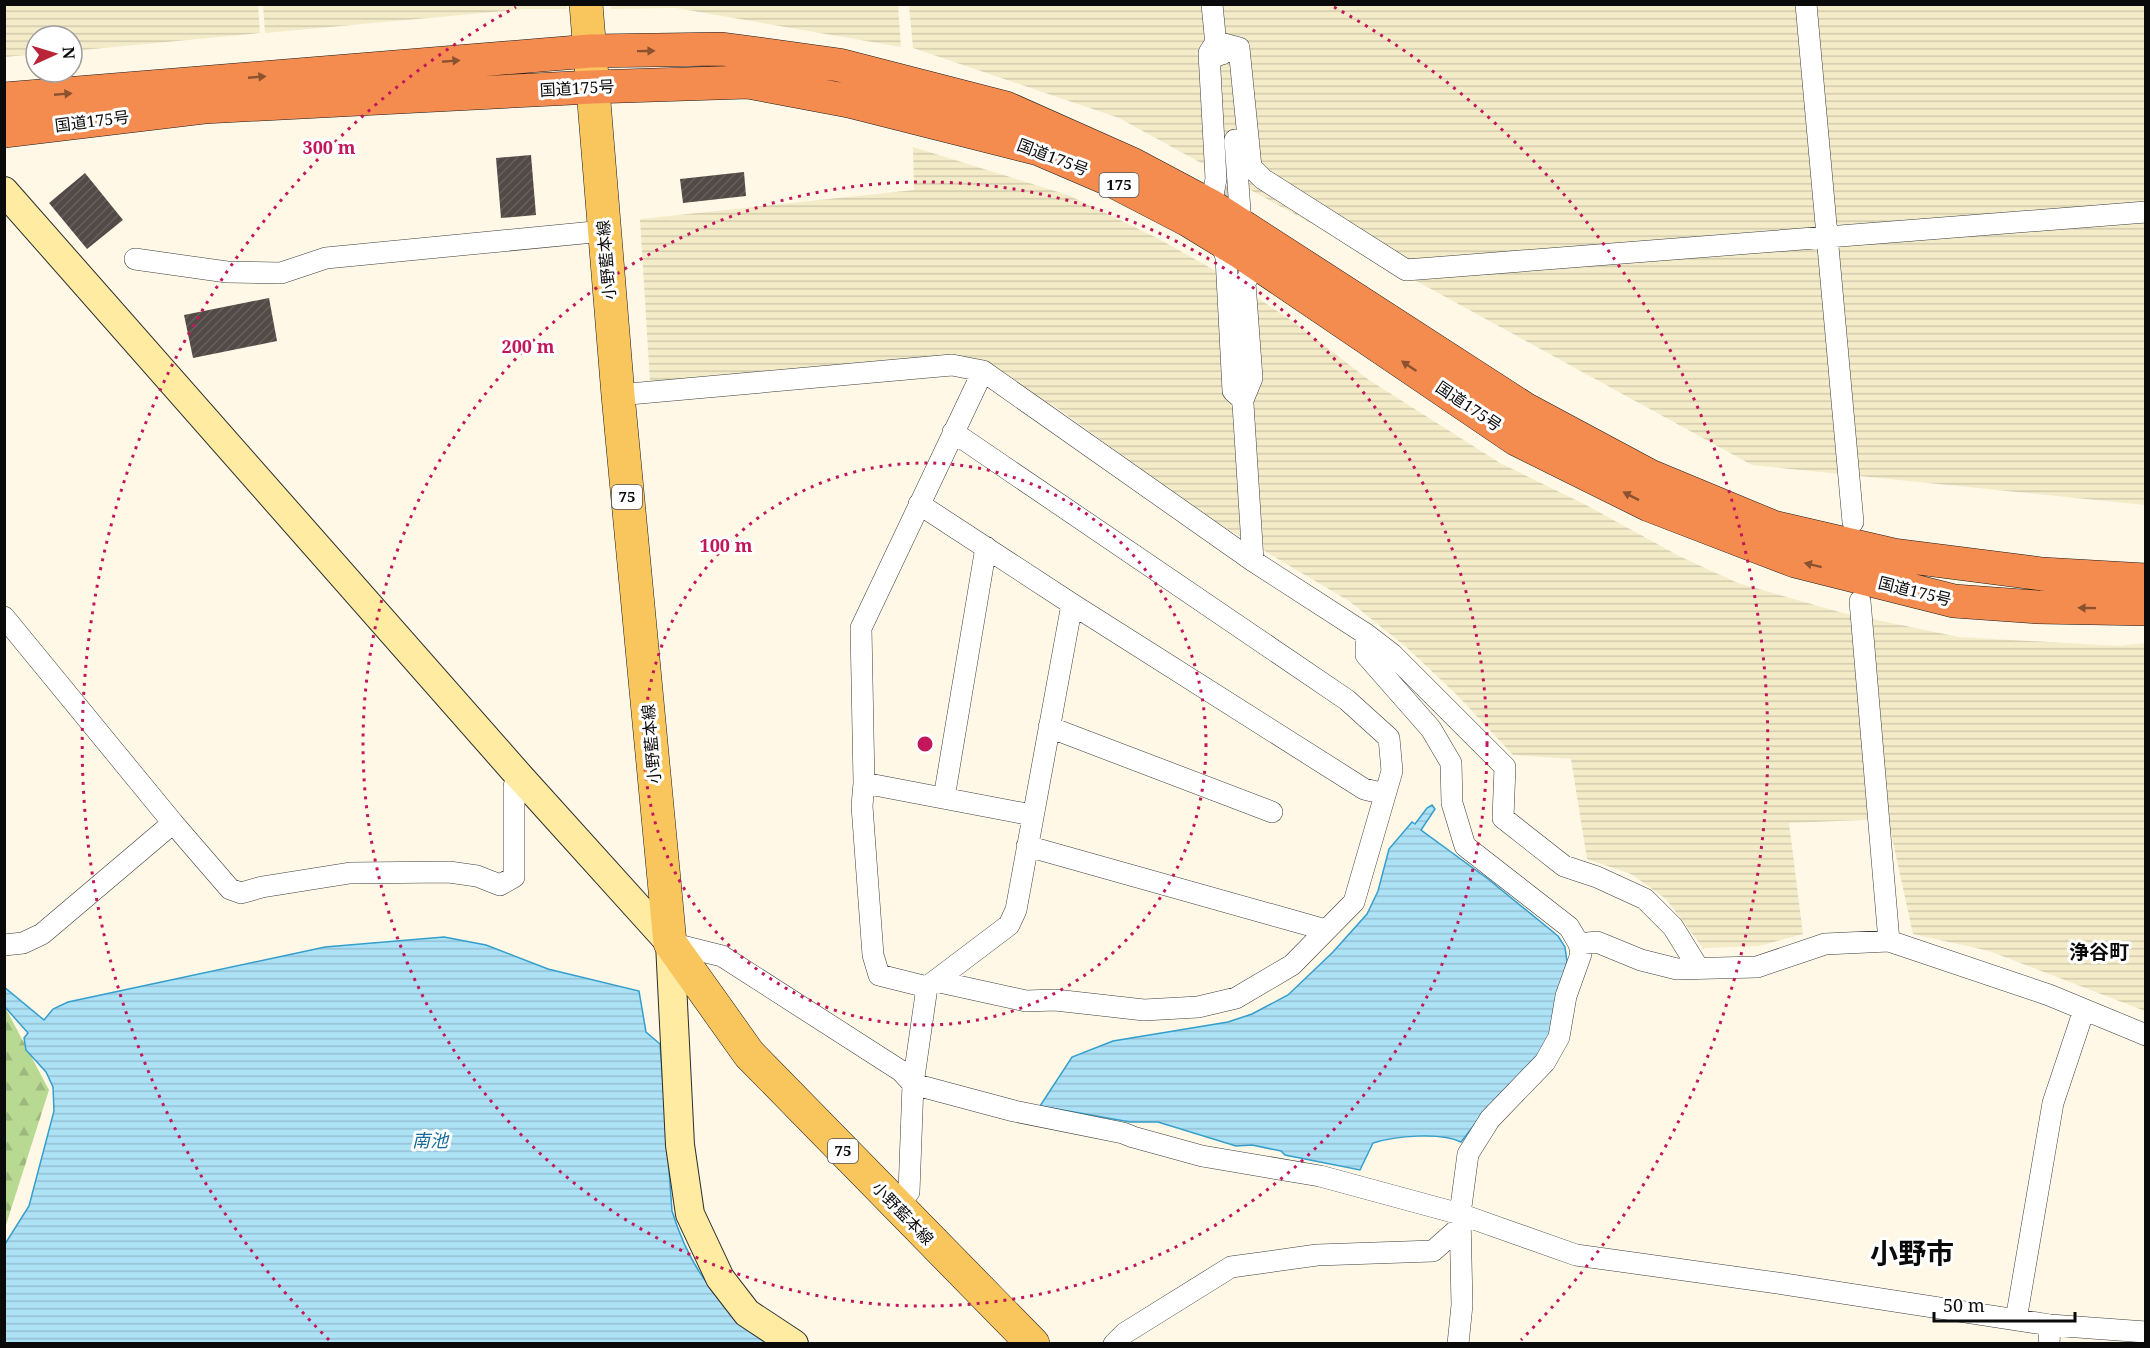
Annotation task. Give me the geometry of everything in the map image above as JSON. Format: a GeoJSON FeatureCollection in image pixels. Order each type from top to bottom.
{"type":"FeatureCollection","features":[{"type":"Feature","properties":{"kind":"highway","name":"国道175号"},"geometry":{"type":"LineString","coordinates":[[4,99],[590,51],[722,49],[839,65],[1006,108],[1132,164],[1219,196],[1245,269],[1516,439],[1649,505],[1795,561],[1857,562],[1893,555],[2042,574],[2145,580]]}},
{"type":"Feature","properties":{"kind":"highway","name":"国道175号"},"geometry":{"type":"LineString","coordinates":[[4,131],[204,107],[592,87],[748,82],[871,106],[1039,149],[1231,232],[1525,409],[1650,476],[1954,601],[2037,607],[2145,609]]}},
{"type":"Feature","properties":{"kind":"main road","name":"小野藍本線"},"geometry":{"type":"LineString","coordinates":[[586,4],[618,395],[670,943],[749,1054],[1033,1344]]}},
{"type":"Feature","properties":{"kind":"street"},"geometry":{"type":"LineString","coordinates":[[1212,4],[1216,42],[1230,66],[1231,232],[1226,257],[1233,391],[1243,400]]}},
{"type":"Feature","properties":{"kind":"street"},"geometry":{"type":"LineString","coordinates":[[1806,4],[1842,404],[1832,405],[1879,699],[1869,701],[1889,941]]}},
{"type":"Feature","properties":{"kind":"street"},"geometry":{"type":"LineString","coordinates":[[1216,42],[1209,53],[1216,179],[1219,196]]}},
{"type":"Feature","properties":{"kind":"street"},"geometry":{"type":"LineString","coordinates":[[1216,42],[1239,48],[1251,167],[1263,179],[1406,270],[2145,212]]}},
{"type":"Feature","properties":{"kind":"street"},"geometry":{"type":"LineString","coordinates":[[4,191],[521,778],[670,943],[722,956],[901,1071],[913,1084],[1014,1111],[1123,1133],[1202,1156],[1320,1176],[1576,1255],[2016,1320],[2049,1334],[2145,1332]]}},
{"type":"Feature","properties":{"kind":"street"},"geometry":{"type":"LineString","coordinates":[[135,259],[227,272],[281,273],[326,258],[604,231]]}},
{"type":"Feature","properties":{"kind":"street"},"geometry":{"type":"LineString","coordinates":[[1245,269],[1252,378],[1243,400],[1253,561]]}},
{"type":"Feature","properties":{"kind":"street"},"geometry":{"type":"LineString","coordinates":[[618,395],[952,365],[983,371],[1253,561],[1366,634],[1392,654],[1505,767],[1503,818],[1564,866],[1645,899],[1672,927],[1699,969]]}},
{"type":"Feature","properties":{"kind":"street"},"geometry":{"type":"LineString","coordinates":[[953,432],[1347,700],[1389,738],[1392,771],[1354,902],[1292,965],[1236,998],[1198,1007],[1144,1010],[1055,1000],[1026,1001],[879,975],[873,955],[862,806],[864,783],[861,628],[953,432],[983,371]]}},
{"type":"Feature","properties":{"kind":"street"},"geometry":{"type":"LineString","coordinates":[[919,504],[1364,789],[1385,794]]}},
{"type":"Feature","properties":{"kind":"street"},"geometry":{"type":"LineString","coordinates":[[944,798],[986,547]]}},
{"type":"Feature","properties":{"kind":"street"},"geometry":{"type":"LineString","coordinates":[[897,1207],[909,1192],[913,1084],[931,984],[1009,926],[1016,910],[1072,604]]}},
{"type":"Feature","properties":{"kind":"street"},"geometry":{"type":"LineString","coordinates":[[4,618],[172,823],[230,889],[241,893],[262,886],[350,873],[448,872],[477,876],[500,885],[514,877],[514,786],[521,778]]}},
{"type":"Feature","properties":{"kind":"street"},"geometry":{"type":"LineString","coordinates":[[1366,634],[1366,655],[1431,729],[1451,763],[1452,803],[1465,846],[1569,927],[1579,944],[1581,954],[1566,996],[1559,1037],[1545,1062],[1490,1119],[1468,1154],[1460,1221],[1462,1305],[1458,1344]]}},
{"type":"Feature","properties":{"kind":"street"},"geometry":{"type":"LineString","coordinates":[[1049,727],[1272,812]]}},
{"type":"Feature","properties":{"kind":"street"},"geometry":{"type":"LineString","coordinates":[[864,783],[1032,815]]}},
{"type":"Feature","properties":{"kind":"street"},"geometry":{"type":"LineString","coordinates":[[4,945],[23,943],[42,934],[172,823]]}},
{"type":"Feature","properties":{"kind":"street"},"geometry":{"type":"LineString","coordinates":[[1027,846],[1326,930]]}},
{"type":"Feature","properties":{"kind":"street"},"geometry":{"type":"LineString","coordinates":[[1579,944],[1597,942],[1641,960],[1677,969],[1699,969],[1757,967],[1825,944],[1889,941],[2049,995],[2145,1035]]}},
{"type":"Feature","properties":{"kind":"street"},"geometry":{"type":"LineString","coordinates":[[670,943],[680,1145],[690,1214],[720,1278],[747,1313],[794,1344]]}},
{"type":"Feature","properties":{"kind":"street"},"geometry":{"type":"LineString","coordinates":[[2016,1320],[2053,1103],[2084,1010]]}},
{"type":"Feature","properties":{"kind":"street"},"geometry":{"type":"LineString","coordinates":[[1114,1344],[1125,1333],[1231,1267],[1317,1256],[1433,1251],[1460,1221]]}},
{"type":"Feature","properties":{"kind":"shaded area"},"geometry":{"type":"Polygon","coordinates":[[[5,4],[258,5],[260,33],[84,50],[84,24],[24,24],[24,55],[5,57],[5,4]]]}},
{"type":"Feature","properties":{"kind":"shaded area"},"geometry":{"type":"Polygon","coordinates":[[[567,4],[567,9],[525,9],[265,33],[263,5],[567,4]]]}},
{"type":"Feature","properties":{"kind":"shaded area"},"geometry":{"type":"Polygon","coordinates":[[[611,5],[898,5],[901,47],[676,8],[611,9],[611,5]]]}},
{"type":"Feature","properties":{"kind":"shaded area"},"geometry":{"type":"Polygon","coordinates":[[[909,5],[2145,5],[2145,505],[1752,465],[1119,118],[913,48],[909,5]]]}},
{"type":"Feature","properties":{"kind":"shaded area"},"geometry":{"type":"Polygon","coordinates":[[[913,147],[1068,195],[1157,238],[1225,276],[1295,323],[1369,380],[1500,463],[1586,505],[1681,557],[1738,583],[1843,613],[1959,637],[2119,646],[2145,643],[2145,1011],[1989,951],[1913,934],[1888,819],[1789,823],[1803,934],[1759,946],[1703,948],[1666,899],[1631,874],[1587,859],[1571,759],[1513,755],[1456,694],[1405,646],[1349,601],[1209,518],[1057,408],[993,371],[650,382],[640,219],[914,190],[913,147]]]}},
{"type":"Feature","properties":{"kind":"green space"},"geometry":{"type":"Polygon","coordinates":[[[5,1007],[49,1090],[5,1228],[5,1007]]]}},
{"type":"Feature","properties":{"kind":"water"},"geometry":{"type":"Polygon","coordinates":[[[1432,805],[1435,809],[1421,830],[1488,879],[1558,936],[1565,947],[1567,962],[1557,996],[1551,1031],[1536,1061],[1478,1120],[1461,1142],[1442,1137],[1418,1136],[1393,1138],[1373,1143],[1360,1170],[1285,1155],[1281,1151],[1252,1145],[1236,1146],[1158,1122],[1130,1122],[1040,1106],[1072,1057],[1113,1041],[1228,1022],[1252,1014],[1288,995],[1333,952],[1367,914],[1378,891],[1389,849],[1412,822],[1415,824],[1432,805]]]}},
{"type":"Feature","properties":{"kind":"water","name":"南池"},"geometry":{"type":"Polygon","coordinates":[[[444,937],[486,945],[548,969],[639,991],[646,1032],[660,1044],[672,1211],[684,1244],[701,1275],[715,1293],[770,1343],[5,1343],[5,1244],[29,1206],[54,1111],[53,1087],[46,1072],[26,1050],[24,1038],[28,1033],[5,1007],[4,987],[44,1020],[53,1009],[68,1002],[325,947],[444,937]]]}},
{"type":"Feature","properties":{"kind":"building"},"geometry":{"type":"Polygon","coordinates":[[[531,155],[536,215],[501,218],[496,158],[531,155]]]}},
{"type":"Feature","properties":{"kind":"building"},"geometry":{"type":"Polygon","coordinates":[[[744,172],[746,196],[683,203],[680,179],[744,172]]]}},
{"type":"Feature","properties":{"kind":"building"},"geometry":{"type":"Polygon","coordinates":[[[85,173],[123,220],[87,249],[49,203],[85,173]]]}},
{"type":"Feature","properties":{"kind":"building"},"geometry":{"type":"Polygon","coordinates":[[[269,298],[277,341],[193,358],[184,315],[269,298]]]}},
{"type":"Feature","properties":{"kind":"tunnel"},"geometry":{"type":"LineString","coordinates":[[1227,186],[1230,224]]}},
{"type":"Feature","properties":{"kind":"district","name":"浄谷町"},"geometry":{"type":"Point","coordinates":[2099,952]}},
{"type":"Feature","properties":{"kind":"district","name":"小野市"},"geometry":{"type":"Point","coordinates":[1912,1253]}}]}
